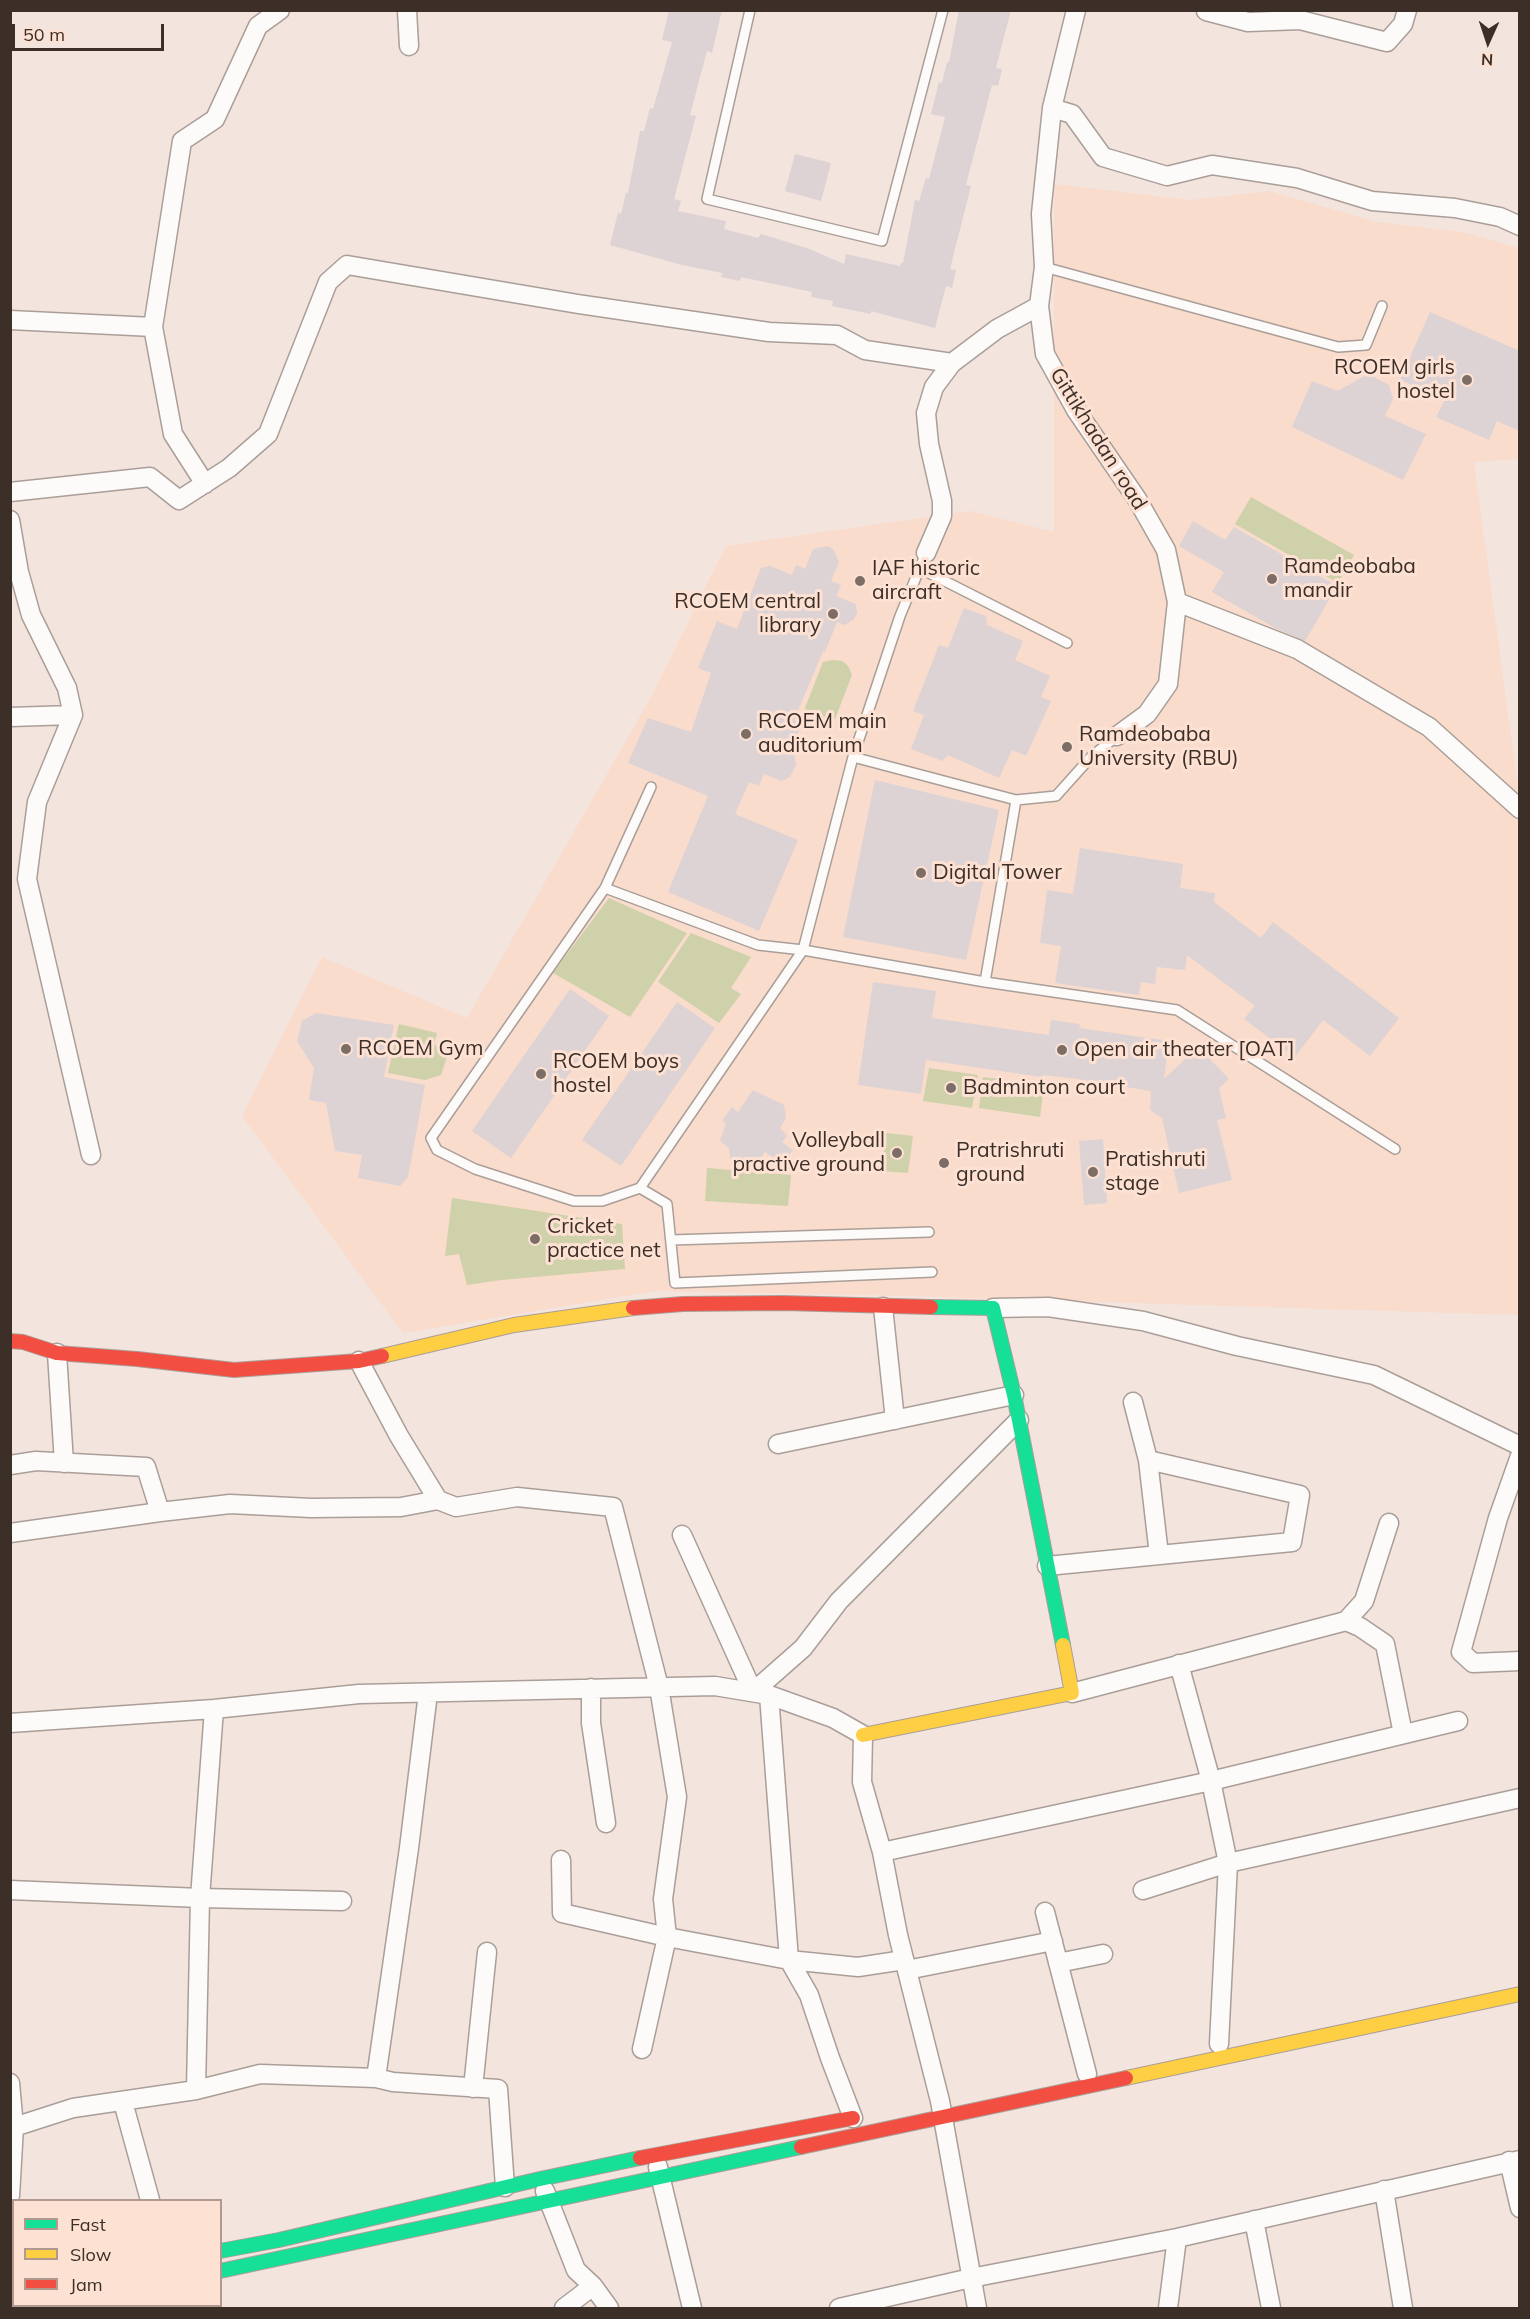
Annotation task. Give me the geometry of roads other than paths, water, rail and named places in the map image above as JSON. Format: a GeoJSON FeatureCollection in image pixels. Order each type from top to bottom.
{"type":"FeatureCollection","features":[{"type":"Feature","properties":{"kind":"street"},"geometry":{"type":"LineString","coordinates":[[204,484],[173,434],[153,327],[182,141],[214,119],[258,26],[280,10]]}},
{"type":"Feature","properties":{"kind":"street"},"geometry":{"type":"LineString","coordinates":[[407,10],[409,45]]}},
{"type":"Feature","properties":{"kind":"street","name":"Gittikhadan road"},"geometry":{"type":"LineString","coordinates":[[1076,10],[1052,108],[1041,214],[1044,267],[1039,306],[1045,354],[1076,410],[1137,499],[1166,550],[1177,602],[1168,684],[1147,714],[1117,736]]}},
{"type":"Feature","properties":{"kind":"street"},"geometry":{"type":"LineString","coordinates":[[1206,11],[1248,22],[1300,20],[1386,42],[1402,24],[1407,10]]}},
{"type":"Feature","properties":{"kind":"street"},"geometry":{"type":"LineString","coordinates":[[1052,108],[1072,114],[1103,157],[1167,176],[1212,165],[1297,178],[1372,201],[1455,208],[1500,217],[1520,226]]}},
{"type":"Feature","properties":{"kind":"street"},"geometry":{"type":"LineString","coordinates":[[10,492],[150,477],[179,500],[229,468],[268,434],[328,282],[347,265],[578,304],[769,332],[837,335],[865,350],[952,363]]}},
{"type":"Feature","properties":{"kind":"street"},"geometry":{"type":"LineString","coordinates":[[924,561],[942,516],[942,501],[929,444],[926,413],[934,387],[952,363],[997,329],[1039,306]]}},
{"type":"Feature","properties":{"kind":"street"},"geometry":{"type":"LineString","coordinates":[[10,320],[153,327]]}},
{"type":"Feature","properties":{"kind":"street"},"geometry":{"type":"LineString","coordinates":[[10,520],[19,572],[31,615],[67,688],[73,715],[37,802],[27,879],[91,1155]]}},
{"type":"Feature","properties":{"kind":"street"},"geometry":{"type":"LineString","coordinates":[[1177,602],[1297,649],[1429,727],[1520,809]]}},
{"type":"Feature","properties":{"kind":"street"},"geometry":{"type":"LineString","coordinates":[[10,717],[73,715]]}},
{"type":"Feature","properties":{"kind":"street"},"geometry":{"type":"LineString","coordinates":[[10,1341],[23,1342],[57,1353],[234,1370],[359,1360],[514,1325],[603,1311],[694,1304],[783,1303],[883,1307],[1048,1307],[1143,1322],[1237,1346],[1374,1375],[1520,1446]]}},
{"type":"Feature","properties":{"kind":"street"},"geometry":{"type":"LineString","coordinates":[[883,1307],[896,1419]]}},
{"type":"Feature","properties":{"kind":"street"},"geometry":{"type":"LineString","coordinates":[[993,1308],[1014,1395],[1072,1693]]}},
{"type":"Feature","properties":{"kind":"street"},"geometry":{"type":"LineString","coordinates":[[57,1353],[64,1464]]}},
{"type":"Feature","properties":{"kind":"street"},"geometry":{"type":"LineString","coordinates":[[359,1360],[399,1436],[438,1500]]}},
{"type":"Feature","properties":{"kind":"street"},"geometry":{"type":"LineString","coordinates":[[778,1444],[1014,1395]]}},
{"type":"Feature","properties":{"kind":"street"},"geometry":{"type":"LineString","coordinates":[[1132,1402],[1148,1460],[1159,1555]]}},
{"type":"Feature","properties":{"kind":"street"},"geometry":{"type":"LineString","coordinates":[[761,1694],[803,1648],[839,1601],[1019,1420]]}},
{"type":"Feature","properties":{"kind":"street"},"geometry":{"type":"LineString","coordinates":[[1520,1456],[1498,1518],[1461,1652],[1473,1663],[1520,1661]]}},
{"type":"Feature","properties":{"kind":"street"},"geometry":{"type":"LineString","coordinates":[[1047,1566],[1292,1542],[1300,1495],[1148,1460]]}},
{"type":"Feature","properties":{"kind":"street"},"geometry":{"type":"LineString","coordinates":[[10,1465],[36,1461],[146,1467],[160,1512]]}},
{"type":"Feature","properties":{"kind":"street"},"geometry":{"type":"LineString","coordinates":[[10,1533],[230,1504],[311,1508],[401,1507],[438,1500],[456,1507],[517,1497],[613,1507],[659,1687],[677,1797],[663,1899],[667,1937],[642,2049]]}},
{"type":"Feature","properties":{"kind":"street"},"geometry":{"type":"LineString","coordinates":[[10,1723],[214,1709],[359,1694],[715,1686],[761,1694],[833,1718],[863,1735],[1072,1693],[1346,1621],[1364,1601],[1389,1523]]}},
{"type":"Feature","properties":{"kind":"street"},"geometry":{"type":"LineString","coordinates":[[222,2251],[279,2240],[540,2179],[859,2117],[830,2058],[809,1995],[789,1960],[761,1694],[682,1535]]}},
{"type":"Feature","properties":{"kind":"street"},"geometry":{"type":"LineString","coordinates":[[1346,1621],[1360,1627],[1385,1644],[1403,1734]]}},
{"type":"Feature","properties":{"kind":"street"},"geometry":{"type":"LineString","coordinates":[[1179,1664],[1211,1781],[1228,1863],[1219,2044]]}},
{"type":"Feature","properties":{"kind":"street"},"geometry":{"type":"LineString","coordinates":[[591,1688],[591,1723],[606,1823]]}},
{"type":"Feature","properties":{"kind":"street"},"geometry":{"type":"LineString","coordinates":[[376,2078],[410,1848],[428,1694]]}},
{"type":"Feature","properties":{"kind":"street"},"geometry":{"type":"LineString","coordinates":[[196,2090],[200,1898],[214,1709]]}},
{"type":"Feature","properties":{"kind":"street"},"geometry":{"type":"LineString","coordinates":[[882,1852],[1211,1781],[1458,1721]]}},
{"type":"Feature","properties":{"kind":"street"},"geometry":{"type":"LineString","coordinates":[[863,1735],[862,1782],[882,1852],[905,1965],[941,2105],[977,2308]]}},
{"type":"Feature","properties":{"kind":"street"},"geometry":{"type":"LineString","coordinates":[[1143,1890],[1228,1863],[1520,1798]]}},
{"type":"Feature","properties":{"kind":"street"},"geometry":{"type":"LineString","coordinates":[[561,1860],[562,1913],[667,1937],[789,1960],[858,1967],[905,1965],[1053,1941]]}},
{"type":"Feature","properties":{"kind":"street"},"geometry":{"type":"LineString","coordinates":[[10,1890],[342,1901]]}},
{"type":"Feature","properties":{"kind":"street"},"geometry":{"type":"LineString","coordinates":[[1045,1911],[1087,2074]]}},
{"type":"Feature","properties":{"kind":"street"},"geometry":{"type":"LineString","coordinates":[[473,2088],[487,1952]]}},
{"type":"Feature","properties":{"kind":"street"},"geometry":{"type":"LineString","coordinates":[[1058,1963],[1103,1954]]}},
{"type":"Feature","properties":{"kind":"street"},"geometry":{"type":"LineString","coordinates":[[222,2271],[661,2178],[941,2105],[1520,1994]]}},
{"type":"Feature","properties":{"kind":"street"},"geometry":{"type":"LineString","coordinates":[[1008,2089],[1087,2074],[1265,2034]]}},
{"type":"Feature","properties":{"kind":"street"},"geometry":{"type":"LineString","coordinates":[[12,2127],[73,2108],[196,2090],[260,2074],[376,2078],[393,2082],[498,2089],[505,2187]]}},
{"type":"Feature","properties":{"kind":"street"},"geometry":{"type":"LineString","coordinates":[[10,2083],[12,2127],[10,2196]]}},
{"type":"Feature","properties":{"kind":"street"},"geometry":{"type":"LineString","coordinates":[[123,2102],[150,2199]]}},
{"type":"Feature","properties":{"kind":"street"},"geometry":{"type":"LineString","coordinates":[[655,2155],[692,2308]]}},
{"type":"Feature","properties":{"kind":"street"},"geometry":{"type":"LineString","coordinates":[[839,2308],[970,2278],[1177,2238],[1514,2161],[1520,2208]]}},
{"type":"Feature","properties":{"kind":"street"},"geometry":{"type":"LineString","coordinates":[[540,2179],[576,2270],[593,2286],[609,2308]]}},
{"type":"Feature","properties":{"kind":"street"},"geometry":{"type":"LineString","coordinates":[[1384,2190],[1403,2308]]}},
{"type":"Feature","properties":{"kind":"street"},"geometry":{"type":"LineString","coordinates":[[1254,2220],[1270,2308]]}},
{"type":"Feature","properties":{"kind":"street"},"geometry":{"type":"LineString","coordinates":[[1168,2308],[1177,2238]]}},
{"type":"Feature","properties":{"kind":"street"},"geometry":{"type":"LineString","coordinates":[[564,2308],[593,2286]]}},
{"type":"Feature","properties":{"kind":"lane"},"geometry":{"type":"LineString","coordinates":[[750,10],[707,199],[882,241],[943,10]]}},
{"type":"Feature","properties":{"kind":"lane"},"geometry":{"type":"LineString","coordinates":[[1044,267],[1338,347],[1366,345],[1382,306]]}},
{"type":"Feature","properties":{"kind":"lane"},"geometry":{"type":"LineString","coordinates":[[651,788],[605,888],[431,1138],[437,1150],[475,1169],[574,1201],[602,1201],[640,1188],[803,950],[853,757],[900,616],[924,561],[1067,643]]}},
{"type":"Feature","properties":{"kind":"lane"},"geometry":{"type":"LineString","coordinates":[[853,757],[1016,800],[1056,796],[1091,757],[1117,736]]}},
{"type":"Feature","properties":{"kind":"lane"},"geometry":{"type":"LineString","coordinates":[[985,982],[1016,800]]}},
{"type":"Feature","properties":{"kind":"lane"},"geometry":{"type":"LineString","coordinates":[[605,888],[758,945],[803,950],[985,982],[1177,1010],[1395,1149]]}},
{"type":"Feature","properties":{"kind":"lane"},"geometry":{"type":"LineString","coordinates":[[640,1188],[667,1204],[675,1283],[932,1272]]}},
{"type":"Feature","properties":{"kind":"lane"},"geometry":{"type":"LineString","coordinates":[[671,1240],[928,1232]]}},
{"type":"Feature","properties":{"kind":"place","name":"RCOEM girls hostel"},"geometry":{"type":"Point","coordinates":[1467,380]}},
{"type":"Feature","properties":{"kind":"place","name":"Ramdeobaba mandir"},"geometry":{"type":"Point","coordinates":[1272,579]}},
{"type":"Feature","properties":{"kind":"place","name":"IAF historic aircraft"},"geometry":{"type":"Point","coordinates":[860,581]}},
{"type":"Feature","properties":{"kind":"place","name":"RCOEM central library"},"geometry":{"type":"Point","coordinates":[833,614]}},
{"type":"Feature","properties":{"kind":"place","name":"RCOEM main auditorium"},"geometry":{"type":"Point","coordinates":[746,734]}},
{"type":"Feature","properties":{"kind":"place","name":"Ramdeobaba University (RBU)"},"geometry":{"type":"Point","coordinates":[1067,747]}},
{"type":"Feature","properties":{"kind":"place","name":"Digital Tower"},"geometry":{"type":"Point","coordinates":[921,873]}},
{"type":"Feature","properties":{"kind":"place","name":"RCOEM Gym"},"geometry":{"type":"Point","coordinates":[346,1049]}},
{"type":"Feature","properties":{"kind":"place","name":"Open air theater [OAT]"},"geometry":{"type":"Point","coordinates":[1062,1050]}},
{"type":"Feature","properties":{"kind":"place","name":"RCOEM boys hostel"},"geometry":{"type":"Point","coordinates":[541,1074]}},
{"type":"Feature","properties":{"kind":"place","name":"Badminton court"},"geometry":{"type":"Point","coordinates":[951,1088]}},
{"type":"Feature","properties":{"kind":"place","name":"Volleyball practive ground"},"geometry":{"type":"Point","coordinates":[897,1153]}},
{"type":"Feature","properties":{"kind":"place","name":"Pratrishruti ground"},"geometry":{"type":"Point","coordinates":[944,1163]}},
{"type":"Feature","properties":{"kind":"place","name":"Pratishruti stage"},"geometry":{"type":"Point","coordinates":[1093,1172]}},
{"type":"Feature","properties":{"kind":"place","name":"Cricket practice net"},"geometry":{"type":"Point","coordinates":[535,1239]}}]}
